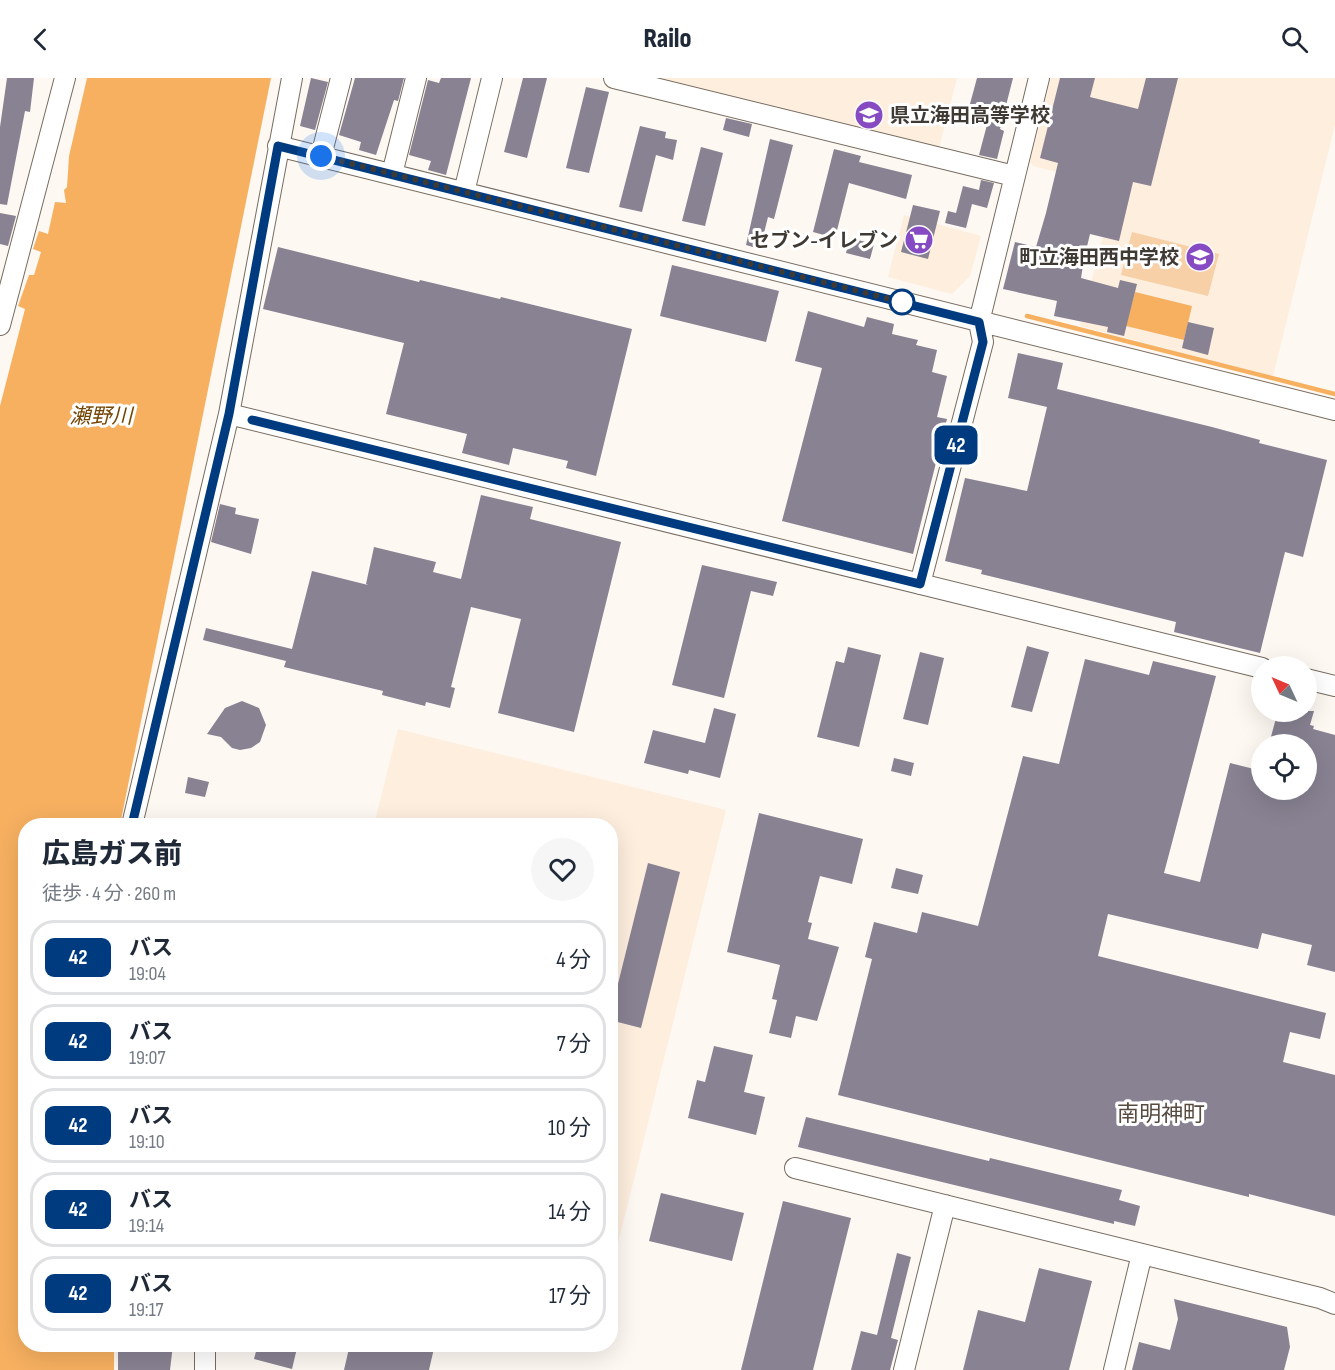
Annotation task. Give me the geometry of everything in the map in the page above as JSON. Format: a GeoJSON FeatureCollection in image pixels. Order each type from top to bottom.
{"type":"FeatureCollection","features":[{"type":"Feature","properties":{"kind":"street"},"geometry":{"type":"LineString","coordinates":[[0,325],[8,258],[65,78]]}},
{"type":"Feature","properties":{"kind":"street"},"geometry":{"type":"LineString","coordinates":[[134,818],[229,414],[292,78]]}},
{"type":"Feature","properties":{"kind":"street"},"geometry":{"type":"LineString","coordinates":[[321,156],[341,78]]}},
{"type":"Feature","properties":{"kind":"street"},"geometry":{"type":"LineString","coordinates":[[392,174],[416,78]]}},
{"type":"Feature","properties":{"kind":"street"},"geometry":{"type":"LineString","coordinates":[[465,192],[492,78]]}},
{"type":"Feature","properties":{"kind":"street"},"geometry":{"type":"LineString","coordinates":[[614,78],[1014,176]]}},
{"type":"Feature","properties":{"kind":"street"},"geometry":{"type":"LineString","coordinates":[[920,584],[983,342],[979,322],[1039,78]]}},
{"type":"Feature","properties":{"kind":"street"},"geometry":{"type":"LineString","coordinates":[[278,146],[1335,410]]}},
{"type":"Feature","properties":{"kind":"street"},"geometry":{"type":"LineString","coordinates":[[229,414],[1251,665]]}},
{"type":"Feature","properties":{"kind":"street"},"geometry":{"type":"LineString","coordinates":[[1317,682],[1335,686]]}},
{"type":"Feature","properties":{"kind":"street"},"geometry":{"type":"LineString","coordinates":[[795,1168],[1335,1304]]}},
{"type":"Feature","properties":{"kind":"street"},"geometry":{"type":"LineString","coordinates":[[904,1370],[945,1205]]}},
{"type":"Feature","properties":{"kind":"street"},"geometry":{"type":"LineString","coordinates":[[1114,1370],[1142,1254]]}},
{"type":"Feature","properties":{"kind":"street"},"geometry":{"type":"LineString","coordinates":[[205,1352],[205,1370]]}},
{"type":"Feature","properties":{"kind":"shaded area","name":"県立海田高等学校"},"geometry":{"type":"Polygon","coordinates":[[[643,78],[957,78],[938,152],[643,78]]]}},
{"type":"Feature","properties":{"kind":"shaded area","name":"町立海田西中学校"},"geometry":{"type":"Polygon","coordinates":[[[1051,78],[1335,78],[1335,125],[1273,376],[1080,326],[1116,187],[1033,166],[1030,162],[1051,78]]]}},
{"type":"Feature","properties":{"kind":"shaded area"},"geometry":{"type":"Polygon","coordinates":[[[904,215],[981,236],[970,276],[952,294],[888,277],[904,215]]]}},
{"type":"Feature","properties":{"kind":"shaded area"},"geometry":{"type":"Polygon","coordinates":[[[1132,232],[1219,254],[1208,296],[1121,275],[1132,232]]]}},
{"type":"Feature","properties":{"kind":"shaded area"},"geometry":{"type":"Polygon","coordinates":[[[398,729],[726,810],[618,1243],[618,818],[376,818],[398,729]]]}},
{"type":"Feature","properties":{"kind":"water","name":"瀬野川"},"geometry":{"type":"Polygon","coordinates":[[[87,78],[271,78],[121,818],[18,818],[18,1352],[114,1352],[114,1370],[0,1370],[0,406],[25,309],[18,306],[29,275],[34,275],[41,252],[33,249],[39,231],[48,234],[55,202],[66,203],[64,190],[67,187],[69,156],[87,78]]]}},
{"type":"Feature","properties":{"kind":"water"},"geometry":{"type":"Polygon","coordinates":[[[1135,292],[1192,306],[1184,340],[1126,326],[1135,292]]]}},
{"type":"Feature","properties":{"kind":"building"},"geometry":{"type":"Polygon","coordinates":[[[7,78],[34,78],[30,112],[25,111],[7,205],[0,204],[0,127],[7,78]]]}},
{"type":"Feature","properties":{"kind":"building"},"geometry":{"type":"Polygon","coordinates":[[[311,78],[328,82],[315,130],[300,126],[311,78]]]}},
{"type":"Feature","properties":{"kind":"building"},"geometry":{"type":"Polygon","coordinates":[[[355,78],[404,78],[398,101],[394,100],[376,155],[359,150],[361,142],[339,135],[355,78]]]}},
{"type":"Feature","properties":{"kind":"building"},"geometry":{"type":"Polygon","coordinates":[[[441,78],[471,78],[446,175],[428,170],[431,161],[409,155],[428,80],[439,83],[441,78]]]}},
{"type":"Feature","properties":{"kind":"building"},"geometry":{"type":"Polygon","coordinates":[[[523,78],[547,78],[527,158],[504,152],[523,78]]]}},
{"type":"Feature","properties":{"kind":"building"},"geometry":{"type":"Polygon","coordinates":[[[977,78],[1013,78],[1000,129],[1004,131],[997,159],[979,155],[988,121],[967,115],[977,78]]]}},
{"type":"Feature","properties":{"kind":"building"},"geometry":{"type":"Polygon","coordinates":[[[1060,78],[1095,78],[1090,97],[1138,109],[1146,78],[1178,78],[1151,186],[1133,182],[1119,241],[1090,234],[1084,259],[1081,278],[1118,288],[1120,280],[1137,284],[1124,336],[1107,332],[1108,327],[1054,316],[1057,301],[1003,289],[1015,242],[1036,247],[1046,213],[1058,163],[1040,158],[1060,78]]]}},
{"type":"Feature","properties":{"kind":"building"},"geometry":{"type":"Polygon","coordinates":[[[586,87],[609,92],[589,173],[566,168],[586,87]]]}},
{"type":"Feature","properties":{"kind":"building"},"geometry":{"type":"Polygon","coordinates":[[[726,118],[752,124],[749,137],[723,130],[726,118]]]}},
{"type":"Feature","properties":{"kind":"building"},"geometry":{"type":"Polygon","coordinates":[[[640,126],[666,132],[665,138],[677,140],[673,160],[656,155],[642,212],[619,207],[640,126]]]}},
{"type":"Feature","properties":{"kind":"building"},"geometry":{"type":"Polygon","coordinates":[[[770,139],[793,145],[774,219],[768,217],[760,249],[746,245],[770,139]]]}},
{"type":"Feature","properties":{"kind":"building"},"geometry":{"type":"Polygon","coordinates":[[[701,147],[723,153],[705,226],[682,221],[701,147]]]}},
{"type":"Feature","properties":{"kind":"building"},"geometry":{"type":"Polygon","coordinates":[[[834,149],[861,156],[859,162],[912,175],[906,199],[849,183],[835,238],[813,232],[834,149]]]}},
{"type":"Feature","properties":{"kind":"building"},"geometry":{"type":"Polygon","coordinates":[[[981,180],[994,183],[987,208],[972,204],[966,228],[945,223],[948,211],[956,213],[963,186],[979,190],[981,180]]]}},
{"type":"Feature","properties":{"kind":"building","name":"セブン-イレブン"},"geometry":{"type":"Polygon","coordinates":[[[913,205],[940,211],[928,259],[901,252],[913,205]]]}},
{"type":"Feature","properties":{"kind":"building"},"geometry":{"type":"Polygon","coordinates":[[[0,213],[16,216],[8,246],[0,244],[0,213]]]}},
{"type":"Feature","properties":{"kind":"building"},"geometry":{"type":"Polygon","coordinates":[[[850,238],[874,244],[870,259],[846,253],[850,238]]]}},
{"type":"Feature","properties":{"kind":"building"},"geometry":{"type":"Polygon","coordinates":[[[278,247],[419,282],[420,280],[500,299],[501,297],[632,329],[596,476],[566,468],[568,461],[513,448],[509,465],[462,453],[467,434],[386,414],[404,343],[263,309],[278,247]]]}},
{"type":"Feature","properties":{"kind":"building"},"geometry":{"type":"Polygon","coordinates":[[[672,265],[779,291],[766,342],[660,316],[672,265]]]}},
{"type":"Feature","properties":{"kind":"building"},"geometry":{"type":"Polygon","coordinates":[[[808,311],[864,327],[867,317],[894,324],[892,334],[918,340],[916,345],[937,350],[932,372],[947,376],[937,417],[947,419],[913,554],[782,521],[822,368],[795,361],[808,311]]]}},
{"type":"Feature","properties":{"kind":"building"},"geometry":{"type":"Polygon","coordinates":[[[1188,322],[1214,328],[1208,355],[1182,348],[1188,322]]]}},
{"type":"Feature","properties":{"kind":"building"},"geometry":{"type":"Polygon","coordinates":[[[1018,353],[1063,363],[1057,389],[1212,427],[1260,440],[1259,443],[1327,460],[1303,557],[1285,552],[1260,653],[1174,632],[1176,622],[981,574],[982,570],[945,561],[965,478],[1027,491],[1047,407],[1008,398],[1018,353]]]}},
{"type":"Feature","properties":{"kind":"building"},"geometry":{"type":"Polygon","coordinates":[[[481,495],[533,507],[530,519],[621,542],[574,732],[498,713],[521,619],[471,607],[451,687],[455,688],[450,708],[426,702],[425,706],[382,695],[383,691],[284,667],[286,661],[203,640],[206,628],[292,649],[312,571],[368,585],[366,584],[374,547],[436,562],[433,572],[461,579],[481,495]]]}},
{"type":"Feature","properties":{"kind":"building"},"geometry":{"type":"Polygon","coordinates":[[[220,504],[236,508],[235,514],[259,519],[251,554],[211,542],[220,504]]]}},
{"type":"Feature","properties":{"kind":"building"},"geometry":{"type":"Polygon","coordinates":[[[702,565],[777,582],[773,596],[751,591],[724,698],[672,685],[702,565]]]}},
{"type":"Feature","properties":{"kind":"building"},"geometry":{"type":"Polygon","coordinates":[[[1027,646],[1049,652],[1032,712],[1011,707],[1027,646]]]}},
{"type":"Feature","properties":{"kind":"building"},"geometry":{"type":"Polygon","coordinates":[[[848,647],[881,655],[859,747],[817,737],[836,661],[844,663],[848,647]]]}},
{"type":"Feature","properties":{"kind":"building"},"geometry":{"type":"Polygon","coordinates":[[[920,652],[944,658],[928,725],[903,719],[920,652]]]}},
{"type":"Feature","properties":{"kind":"building"},"geometry":{"type":"Polygon","coordinates":[[[1085,659],[1149,675],[1153,661],[1216,676],[1164,873],[1200,882],[1230,763],[1251,768],[1251,800],[1317,800],[1317,734],[1272,734],[1275,722],[1311,722],[1310,725],[1314,726],[1313,729],[1335,735],[1335,972],[1307,965],[1312,945],[1262,933],[1258,949],[1108,914],[1098,956],[1326,1013],[1320,1039],[1290,1032],[1283,1062],[1335,1075],[1335,1216],[1249,1194],[1249,1197],[838,1095],[872,959],[865,957],[874,922],[917,933],[922,912],[978,926],[1023,756],[1059,764],[1085,659]]]}},
{"type":"Feature","properties":{"kind":"building"},"geometry":{"type":"Polygon","coordinates":[[[242,701],[259,708],[266,725],[260,742],[251,748],[240,750],[232,748],[221,737],[207,734],[225,708],[242,701]]]}},
{"type":"Feature","properties":{"kind":"building"},"geometry":{"type":"Polygon","coordinates":[[[714,708],[736,714],[720,778],[689,770],[688,774],[644,763],[653,730],[705,743],[714,708]]]}},
{"type":"Feature","properties":{"kind":"building"},"geometry":{"type":"Polygon","coordinates":[[[894,758],[914,763],[911,776],[891,771],[894,758]]]}},
{"type":"Feature","properties":{"kind":"building"},"geometry":{"type":"Polygon","coordinates":[[[188,777],[209,782],[205,797],[185,793],[188,777]]]}},
{"type":"Feature","properties":{"kind":"building"},"geometry":{"type":"Polygon","coordinates":[[[759,813],[863,839],[852,884],[820,876],[808,922],[812,923],[808,939],[839,947],[817,1021],[796,1016],[791,1038],[769,1033],[777,1000],[772,999],[780,965],[727,952],[759,813]]]}},
{"type":"Feature","properties":{"kind":"building"},"geometry":{"type":"Polygon","coordinates":[[[648,863],[680,872],[641,1028],[618,1022],[618,984],[648,863]]]}},
{"type":"Feature","properties":{"kind":"building"},"geometry":{"type":"Polygon","coordinates":[[[896,868],[923,875],[918,894],[891,888],[896,868]]]}},
{"type":"Feature","properties":{"kind":"building"},"geometry":{"type":"Polygon","coordinates":[[[714,1046],[753,1055],[744,1092],[765,1097],[756,1135],[688,1118],[697,1080],[705,1082],[714,1046]]]}},
{"type":"Feature","properties":{"kind":"building"},"geometry":{"type":"Polygon","coordinates":[[[806,1117],[1122,1190],[1119,1200],[1140,1206],[1135,1226],[1114,1221],[1114,1224],[798,1147],[806,1117]]]}},
{"type":"Feature","properties":{"kind":"building"},"geometry":{"type":"Polygon","coordinates":[[[661,1193],[744,1213],[732,1261],[649,1241],[661,1193]]]}},
{"type":"Feature","properties":{"kind":"building"},"geometry":{"type":"Polygon","coordinates":[[[783,1201],[851,1218],[813,1370],[741,1370],[783,1201]]]}},
{"type":"Feature","properties":{"kind":"building"},"geometry":{"type":"Polygon","coordinates":[[[897,1253],[911,1257],[891,1338],[898,1340],[890,1370],[851,1370],[861,1331],[877,1335],[897,1253]]]}},
{"type":"Feature","properties":{"kind":"building"},"geometry":{"type":"Polygon","coordinates":[[[1039,1268],[1092,1281],[1069,1370],[963,1370],[978,1310],[1025,1322],[1039,1268]]]}},
{"type":"Feature","properties":{"kind":"building"},"geometry":{"type":"Polygon","coordinates":[[[1174,1299],[1287,1327],[1290,1347],[1284,1370],[1132,1370],[1139,1342],[1170,1350],[1178,1319],[1174,1299]]]}},
{"type":"Feature","properties":{"kind":"building"},"geometry":{"type":"Polygon","coordinates":[[[118,1352],[172,1352],[170,1370],[118,1370],[118,1352]]]}},
{"type":"Feature","properties":{"kind":"building"},"geometry":{"type":"Polygon","coordinates":[[[256,1352],[296,1352],[292,1369],[254,1359],[256,1352]]]}},
{"type":"Feature","properties":{"kind":"building"},"geometry":{"type":"Polygon","coordinates":[[[348,1352],[433,1352],[429,1370],[344,1370],[348,1352]]]}},
{"type":"Feature","properties":{"kind":"waterway"},"geometry":{"type":"LineString","coordinates":[[1027,316],[1335,394]]}},
{"type":"Feature","properties":{"kind":"bus line","name":"42"},"geometry":{"type":"LineString","coordinates":[[134,818],[229,414],[278,146],[979,322],[983,342],[920,584],[252,420]]}},
{"type":"Feature","properties":{"kind":"place","name":"県立海田高等学校"},"geometry":{"type":"Point","coordinates":[869,115]}},
{"type":"Feature","properties":{"kind":"place","name":"セブン-イレブン"},"geometry":{"type":"Point","coordinates":[919,240]}},
{"type":"Feature","properties":{"kind":"place","name":"町立海田西中学校"},"geometry":{"type":"Point","coordinates":[1200,257]}},
{"type":"Feature","properties":{"kind":"district","name":"南明神町"},"geometry":{"type":"Point","coordinates":[1161,1113]}},
{"type":"Feature","properties":{"kind":"route"},"geometry":{"type":"LineString","coordinates":[[321,156],[902,302]]}}]}
